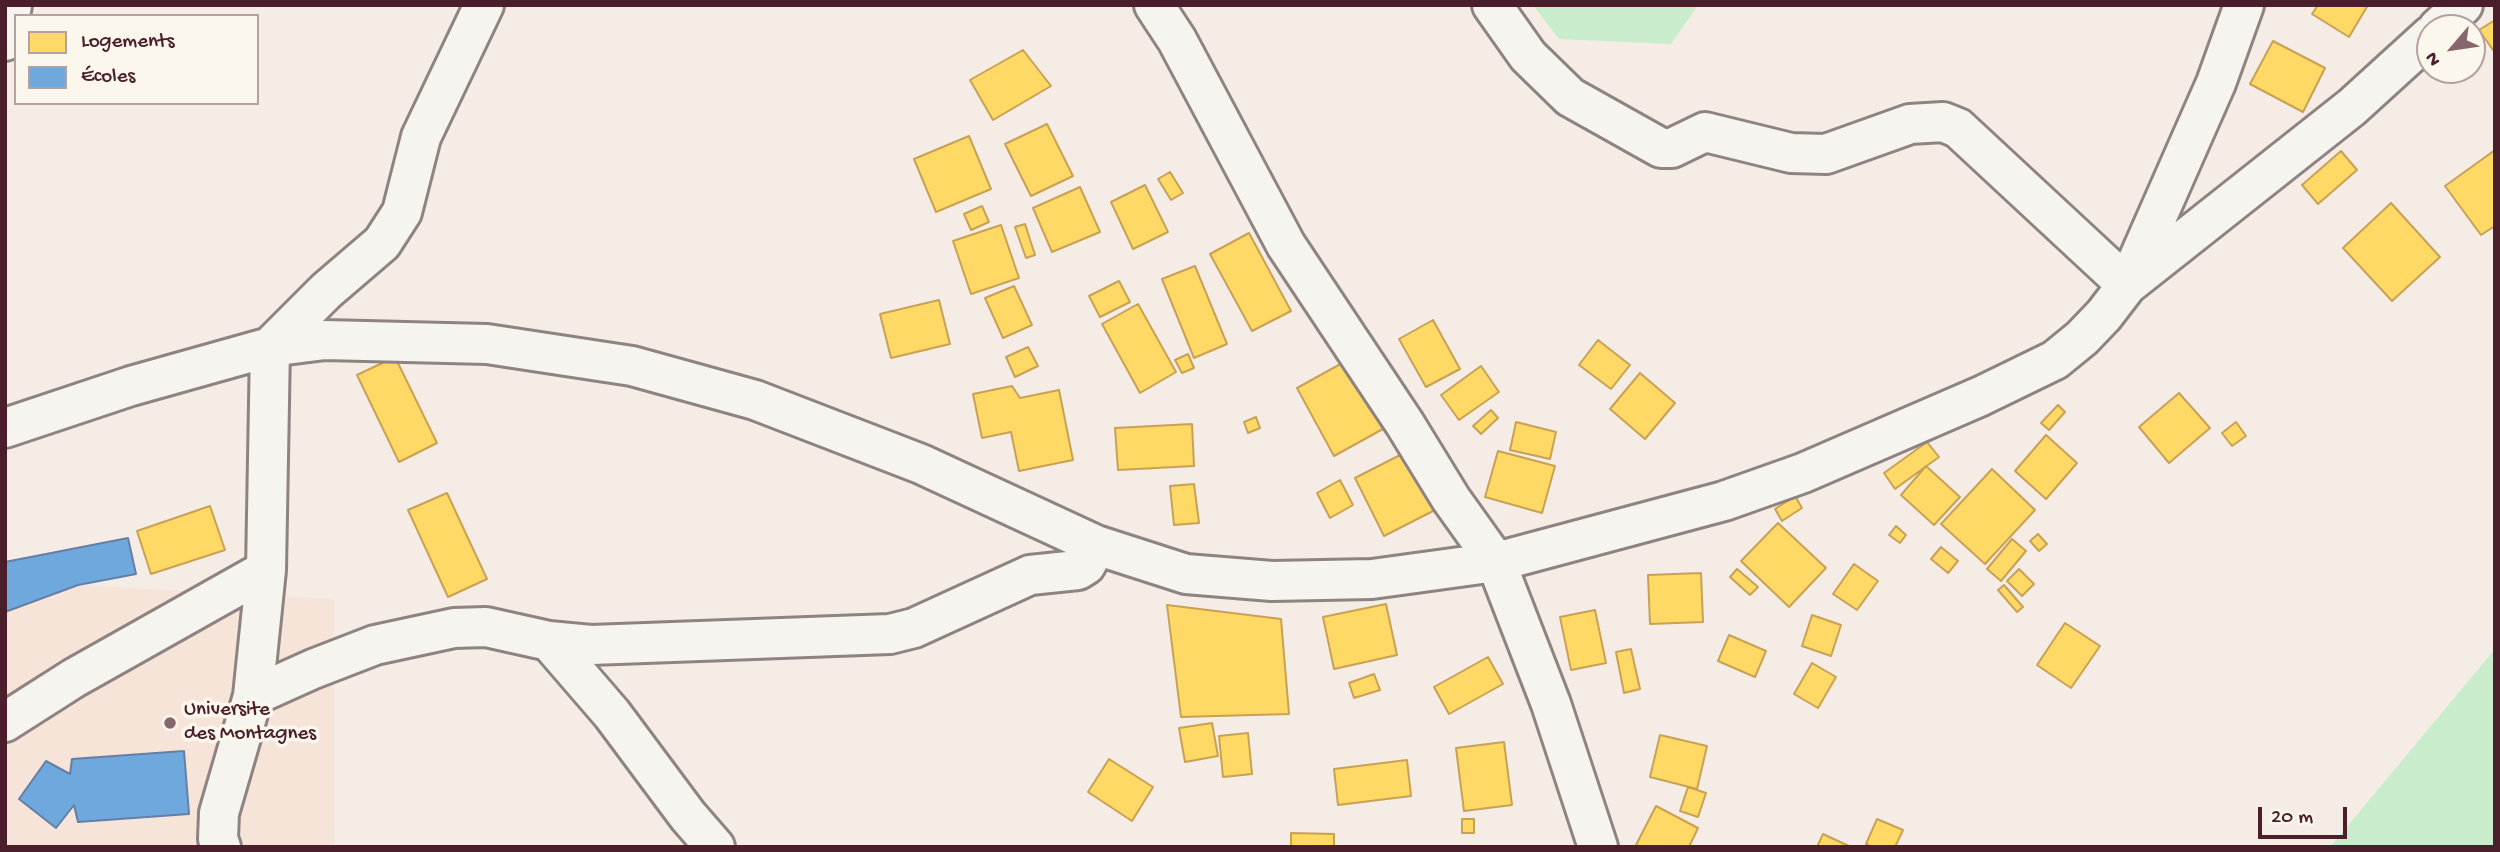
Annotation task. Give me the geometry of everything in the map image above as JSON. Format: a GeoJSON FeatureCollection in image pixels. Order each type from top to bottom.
{"type":"FeatureCollection","features":[{"type":"Feature","properties":{"kind":"street"},"geometry":{"type":"LineString","coordinates":[[5,41],[12,5]]}},
{"type":"Feature","properties":{"kind":"street"},"geometry":{"type":"LineString","coordinates":[[221,847],[218,839],[219,813],[254,696],[266,570],[270,347],[326,290],[382,243],[402,212],[421,137],[484,5]]}},
{"type":"Feature","properties":{"kind":"street"},"geometry":{"type":"LineString","coordinates":[[1154,5],[1184,52],[1286,245],[1405,424],[1451,499],[1496,562],[1552,704],[1598,847]]}},
{"type":"Feature","properties":{"kind":"street"},"geometry":{"type":"LineString","coordinates":[[1492,5],[1528,56],[1570,97],[1661,148],[1672,148],[1705,132],[1791,152],[1826,154],[1910,124],[1944,122],[1958,128],[2127,285]]}},
{"type":"Feature","properties":{"kind":"street"},"geometry":{"type":"LineString","coordinates":[[2127,285],[2216,82],[2244,5]]}},
{"type":"Feature","properties":{"kind":"street"},"geometry":{"type":"LineString","coordinates":[[5,428],[131,386],[270,347],[325,340],[487,344],[632,366],[754,400],[920,464],[1096,545],[1186,574],[1272,581],[1372,579],[1496,562],[1724,501],[1804,473],[2055,360],[2097,322],[2127,285],[2352,107],[2416,49]]}},
{"type":"Feature","properties":{"kind":"street"},"geometry":{"type":"LineString","coordinates":[[254,696],[313,668],[375,645],[454,628],[486,628],[549,641],[592,645],[890,634],[914,628],[1030,575],[1078,570],[1086,565],[1096,545]]}},
{"type":"Feature","properties":{"kind":"street"},"geometry":{"type":"LineString","coordinates":[[5,722],[74,678],[266,570]]}},
{"type":"Feature","properties":{"kind":"street"},"geometry":{"type":"LineString","coordinates":[[549,641],[612,714],[688,816],[715,847]]}},
{"type":"Feature","properties":{"kind":"shaded area","name":"Universite des Montagnes"},"geometry":{"type":"Polygon","coordinates":[[[5,581],[334,599],[334,847],[5,847],[5,581]]]}},
{"type":"Feature","properties":{"kind":"green space"},"geometry":{"type":"Polygon","coordinates":[[[1533,5],[1698,5],[1671,44],[1559,39],[1533,5]]]}},
{"type":"Feature","properties":{"kind":"green space"},"geometry":{"type":"Polygon","coordinates":[[[2495,649],[2495,847],[2330,847],[2495,649]]]}},
{"type":"Feature","properties":{"kind":"building: Logements"},"geometry":{"type":"Polygon","coordinates":[[[2318,5],[2368,5],[2349,37],[2312,14],[2318,5]]]}},
{"type":"Feature","properties":{"kind":"building: Logements"},"geometry":{"type":"Polygon","coordinates":[[[2495,20],[2493,50],[2486,40],[2486,26],[2495,20]]]}},
{"type":"Feature","properties":{"kind":"building: Logements"},"geometry":{"type":"Polygon","coordinates":[[[2273,41],[2325,68],[2303,112],[2250,84],[2273,41]]]}},
{"type":"Feature","properties":{"kind":"building: Logements"},"geometry":{"type":"Polygon","coordinates":[[[1023,50],[1051,86],[993,120],[970,80],[1023,50]]]}},
{"type":"Feature","properties":{"kind":"building: Logements"},"geometry":{"type":"Polygon","coordinates":[[[1047,124],[1073,176],[1031,196],[1005,144],[1047,124]]]}},
{"type":"Feature","properties":{"kind":"building: Logements"},"geometry":{"type":"Polygon","coordinates":[[[969,136],[991,189],[936,212],[914,159],[969,136]]]}},
{"type":"Feature","properties":{"kind":"building: Logements"},"geometry":{"type":"Polygon","coordinates":[[[2495,150],[2495,226],[2481,235],[2445,186],[2495,150]]]}},
{"type":"Feature","properties":{"kind":"building: Logements"},"geometry":{"type":"Polygon","coordinates":[[[2341,151],[2357,170],[2318,204],[2302,185],[2341,151]]]}},
{"type":"Feature","properties":{"kind":"building: Logements"},"geometry":{"type":"Polygon","coordinates":[[[1170,172],[1183,193],[1171,200],[1158,179],[1170,172]]]}},
{"type":"Feature","properties":{"kind":"building: Logements"},"geometry":{"type":"Polygon","coordinates":[[[1145,185],[1168,232],[1133,249],[1111,202],[1145,185]]]}},
{"type":"Feature","properties":{"kind":"building: Logements"},"geometry":{"type":"Polygon","coordinates":[[[1080,187],[1100,232],[1052,252],[1033,208],[1080,187]]]}},
{"type":"Feature","properties":{"kind":"building: Logements"},"geometry":{"type":"Polygon","coordinates":[[[2391,203],[2440,257],[2392,301],[2343,248],[2391,203]]]}},
{"type":"Feature","properties":{"kind":"building: Logements"},"geometry":{"type":"Polygon","coordinates":[[[982,206],[989,222],[971,230],[964,214],[982,206]]]}},
{"type":"Feature","properties":{"kind":"building: Logements"},"geometry":{"type":"Polygon","coordinates":[[[1025,224],[1035,255],[1026,258],[1015,227],[1025,224]]]}},
{"type":"Feature","properties":{"kind":"building: Logements"},"geometry":{"type":"Polygon","coordinates":[[[1001,225],[1019,278],[971,294],[953,241],[1001,225]]]}},
{"type":"Feature","properties":{"kind":"building: Logements"},"geometry":{"type":"Polygon","coordinates":[[[1249,233],[1291,311],[1252,331],[1210,254],[1249,233]]]}},
{"type":"Feature","properties":{"kind":"building: Logements"},"geometry":{"type":"Polygon","coordinates":[[[1195,266],[1227,344],[1194,358],[1162,279],[1195,266]]]}},
{"type":"Feature","properties":{"kind":"building: Logements"},"geometry":{"type":"Polygon","coordinates":[[[1119,281],[1130,302],[1100,317],[1089,296],[1119,281]]]}},
{"type":"Feature","properties":{"kind":"building: Logements"},"geometry":{"type":"Polygon","coordinates":[[[1014,286],[1032,325],[1003,338],[985,298],[1014,286]]]}},
{"type":"Feature","properties":{"kind":"building: Logements"},"geometry":{"type":"Polygon","coordinates":[[[939,300],[950,344],[891,358],[880,314],[939,300]]]}},
{"type":"Feature","properties":{"kind":"building: Logements"},"geometry":{"type":"Polygon","coordinates":[[[1138,304],[1176,372],[1140,393],[1102,324],[1138,304]]]}},
{"type":"Feature","properties":{"kind":"building: Logements"},"geometry":{"type":"Polygon","coordinates":[[[1433,320],[1460,369],[1426,387],[1399,339],[1433,320]]]}},
{"type":"Feature","properties":{"kind":"building: Logements"},"geometry":{"type":"Polygon","coordinates":[[[1598,340],[1630,365],[1611,389],[1579,365],[1598,340]]]}},
{"type":"Feature","properties":{"kind":"building: Logements"},"geometry":{"type":"Polygon","coordinates":[[[1028,347],[1038,366],[1015,377],[1006,357],[1028,347]]]}},
{"type":"Feature","properties":{"kind":"building: Logements"},"geometry":{"type":"Polygon","coordinates":[[[1188,354],[1194,368],[1182,373],[1175,360],[1188,354]]]}},
{"type":"Feature","properties":{"kind":"building: Logements"},"geometry":{"type":"Polygon","coordinates":[[[1355,356],[1392,424],[1334,456],[1297,388],[1355,356]]]}},
{"type":"Feature","properties":{"kind":"building: Logements"},"geometry":{"type":"Polygon","coordinates":[[[395,357],[437,443],[399,462],[357,375],[395,357]]]}},
{"type":"Feature","properties":{"kind":"building: Logements"},"geometry":{"type":"Polygon","coordinates":[[[1481,366],[1499,392],[1459,420],[1441,395],[1481,366]]]}},
{"type":"Feature","properties":{"kind":"building: Logements"},"geometry":{"type":"Polygon","coordinates":[[[1640,373],[1675,403],[1645,439],[1610,409],[1640,373]]]}},
{"type":"Feature","properties":{"kind":"building: Logements"},"geometry":{"type":"Polygon","coordinates":[[[1012,386],[1020,398],[1059,390],[1073,460],[1019,471],[1011,432],[982,438],[973,394],[1012,386]]]}},
{"type":"Feature","properties":{"kind":"building: Logements"},"geometry":{"type":"Polygon","coordinates":[[[2179,393],[2210,428],[2169,463],[2139,427],[2179,393]]]}},
{"type":"Feature","properties":{"kind":"building: Logements"},"geometry":{"type":"Polygon","coordinates":[[[2058,405],[2065,412],[2049,430],[2041,423],[2058,405]]]}},
{"type":"Feature","properties":{"kind":"building: Logements"},"geometry":{"type":"Polygon","coordinates":[[[1491,410],[1498,418],[1481,434],[1473,426],[1491,410]]]}},
{"type":"Feature","properties":{"kind":"building: Logements"},"geometry":{"type":"Polygon","coordinates":[[[1256,417],[1260,428],[1248,433],[1244,422],[1256,417]]]}},
{"type":"Feature","properties":{"kind":"building: Logements"},"geometry":{"type":"Polygon","coordinates":[[[1516,422],[1556,432],[1550,459],[1510,450],[1516,422]]]}},
{"type":"Feature","properties":{"kind":"building: Logements"},"geometry":{"type":"Polygon","coordinates":[[[2236,422],[2246,436],[2232,446],[2222,433],[2236,422]]]}},
{"type":"Feature","properties":{"kind":"building: Logements"},"geometry":{"type":"Polygon","coordinates":[[[1192,424],[1194,466],[1118,470],[1115,428],[1192,424]]]}},
{"type":"Feature","properties":{"kind":"building: Logements"},"geometry":{"type":"Polygon","coordinates":[[[2046,435],[2077,463],[2046,499],[2015,471],[2046,435]]]}},
{"type":"Feature","properties":{"kind":"building: Logements"},"geometry":{"type":"Polygon","coordinates":[[[1927,442],[1939,457],[1895,489],[1884,473],[1927,442]]]}},
{"type":"Feature","properties":{"kind":"building: Logements"},"geometry":{"type":"Polygon","coordinates":[[[1498,451],[1555,466],[1542,513],[1485,497],[1498,451]]]}},
{"type":"Feature","properties":{"kind":"building: Logements"},"geometry":{"type":"Polygon","coordinates":[[[1406,452],[1435,510],[1384,536],[1355,478],[1406,452]]]}},
{"type":"Feature","properties":{"kind":"building: Logements"},"geometry":{"type":"Polygon","coordinates":[[[1926,466],[1960,497],[1934,525],[1901,495],[1926,466]]]}},
{"type":"Feature","properties":{"kind":"building: Logements"},"geometry":{"type":"Polygon","coordinates":[[[1992,469],[2035,510],[1985,564],[1941,524],[1992,469]]]}},
{"type":"Feature","properties":{"kind":"building: Logements"},"geometry":{"type":"Polygon","coordinates":[[[1340,480],[1353,505],[1330,518],[1317,493],[1340,480]]]}},
{"type":"Feature","properties":{"kind":"building: Logements"},"geometry":{"type":"Polygon","coordinates":[[[1194,484],[1199,523],[1174,525],[1170,486],[1194,484]]]}},
{"type":"Feature","properties":{"kind":"building: Logements"},"geometry":{"type":"Polygon","coordinates":[[[447,493],[487,579],[448,597],[408,510],[447,493]]]}},
{"type":"Feature","properties":{"kind":"building: Logements"},"geometry":{"type":"Polygon","coordinates":[[[1795,496],[1802,508],[1782,521],[1775,509],[1795,496]]]}},
{"type":"Feature","properties":{"kind":"building: Logements"},"geometry":{"type":"Polygon","coordinates":[[[210,506],[225,550],[151,574],[137,531],[210,506]]]}},
{"type":"Feature","properties":{"kind":"building: Logements"},"geometry":{"type":"Polygon","coordinates":[[[1778,523],[1826,568],[1789,607],[1741,561],[1778,523]]]}},
{"type":"Feature","properties":{"kind":"building: Logements"},"geometry":{"type":"Polygon","coordinates":[[[1896,526],[1906,535],[1900,543],[1889,535],[1896,526]]]}},
{"type":"Feature","properties":{"kind":"building: Logements"},"geometry":{"type":"Polygon","coordinates":[[[2038,534],[2047,544],[2039,551],[2030,541],[2038,534]]]}},
{"type":"Feature","properties":{"kind":"building: Logements"},"geometry":{"type":"Polygon","coordinates":[[[2012,539],[2026,551],[2001,581],[1987,569],[2012,539]]]}},
{"type":"Feature","properties":{"kind":"building: Logements"},"geometry":{"type":"Polygon","coordinates":[[[1941,547],[1958,561],[1948,573],[1931,559],[1941,547]]]}},
{"type":"Feature","properties":{"kind":"building: Logements"},"geometry":{"type":"Polygon","coordinates":[[[1854,564],[1878,581],[1857,610],[1833,594],[1854,564]]]}},
{"type":"Feature","properties":{"kind":"building: Logements"},"geometry":{"type":"Polygon","coordinates":[[[1737,569],[1758,587],[1750,595],[1730,577],[1737,569]]]}},
{"type":"Feature","properties":{"kind":"building: Logements"},"geometry":{"type":"Polygon","coordinates":[[[2019,569],[2034,584],[2022,596],[2007,581],[2019,569]]]}},
{"type":"Feature","properties":{"kind":"building: Logements"},"geometry":{"type":"Polygon","coordinates":[[[1701,573],[1703,622],[1650,624],[1648,575],[1701,573]]]}},
{"type":"Feature","properties":{"kind":"building: Logements"},"geometry":{"type":"Polygon","coordinates":[[[2004,585],[2023,607],[2017,612],[1998,590],[2004,585]]]}},
{"type":"Feature","properties":{"kind":"building: Logements"},"geometry":{"type":"Polygon","coordinates":[[[1386,604],[1397,655],[1334,669],[1323,617],[1386,604]]]}},
{"type":"Feature","properties":{"kind":"building: Logements"},"geometry":{"type":"Polygon","coordinates":[[[1167,605],[1281,619],[1289,714],[1181,717],[1167,605]]]}},
{"type":"Feature","properties":{"kind":"building: Logements"},"geometry":{"type":"Polygon","coordinates":[[[1595,610],[1606,663],[1571,670],[1560,617],[1595,610]]]}},
{"type":"Feature","properties":{"kind":"building: Logements"},"geometry":{"type":"Polygon","coordinates":[[[1812,615],[1841,625],[1831,656],[1802,646],[1812,615]]]}},
{"type":"Feature","properties":{"kind":"building: Logements"},"geometry":{"type":"Polygon","coordinates":[[[2065,623],[2100,646],[2071,688],[2037,665],[2065,623]]]}},
{"type":"Feature","properties":{"kind":"building: Logements"},"geometry":{"type":"Polygon","coordinates":[[[1729,635],[1766,651],[1755,677],[1718,661],[1729,635]]]}},
{"type":"Feature","properties":{"kind":"building: Logements"},"geometry":{"type":"Polygon","coordinates":[[[1631,649],[1640,689],[1624,693],[1616,652],[1631,649]]]}},
{"type":"Feature","properties":{"kind":"building: Logements"},"geometry":{"type":"Polygon","coordinates":[[[1488,657],[1503,684],[1449,714],[1434,687],[1488,657]]]}},
{"type":"Feature","properties":{"kind":"building: Logements"},"geometry":{"type":"Polygon","coordinates":[[[1812,663],[1836,677],[1818,708],[1794,694],[1812,663]]]}},
{"type":"Feature","properties":{"kind":"building: Logements"},"geometry":{"type":"Polygon","coordinates":[[[1374,674],[1380,690],[1354,698],[1349,683],[1374,674]]]}},
{"type":"Feature","properties":{"kind":"building: Logements"},"geometry":{"type":"Polygon","coordinates":[[[1212,723],[1218,756],[1185,762],[1179,728],[1212,723]]]}},
{"type":"Feature","properties":{"kind":"building: Logements"},"geometry":{"type":"Polygon","coordinates":[[[1248,733],[1252,774],[1223,777],[1219,736],[1248,733]]]}},
{"type":"Feature","properties":{"kind":"building: Logements"},"geometry":{"type":"Polygon","coordinates":[[[1660,735],[1707,746],[1697,789],[1650,777],[1660,735]]]}},
{"type":"Feature","properties":{"kind":"building: Logements"},"geometry":{"type":"Polygon","coordinates":[[[1504,742],[1512,805],[1464,811],[1456,748],[1504,742]]]}},
{"type":"Feature","properties":{"kind":"building: Logements"},"geometry":{"type":"Polygon","coordinates":[[[1109,759],[1153,787],[1132,821],[1088,792],[1109,759]]]}},
{"type":"Feature","properties":{"kind":"building: Logements"},"geometry":{"type":"Polygon","coordinates":[[[1407,760],[1411,796],[1338,805],[1334,769],[1407,760]]]}},
{"type":"Feature","properties":{"kind":"building: Logements"},"geometry":{"type":"Polygon","coordinates":[[[1688,787],[1706,793],[1698,817],[1680,811],[1688,787]]]}},
{"type":"Feature","properties":{"kind":"building: Logements"},"geometry":{"type":"Polygon","coordinates":[[[1656,806],[1698,828],[1689,847],[1635,847],[1656,806]]]}},
{"type":"Feature","properties":{"kind":"building: Logements"},"geometry":{"type":"Polygon","coordinates":[[[1462,819],[1474,819],[1474,833],[1462,833],[1462,819]]]}},
{"type":"Feature","properties":{"kind":"building: Logements"},"geometry":{"type":"Polygon","coordinates":[[[1877,819],[1903,830],[1895,847],[1872,847],[1866,844],[1877,819]]]}},
{"type":"Feature","properties":{"kind":"building: Logements"},"geometry":{"type":"Polygon","coordinates":[[[1291,833],[1334,834],[1334,847],[1291,847],[1291,833]]]}},
{"type":"Feature","properties":{"kind":"building: Logements"},"geometry":{"type":"Polygon","coordinates":[[[1823,834],[1851,847],[1817,847],[1823,834]]]}},
{"type":"Feature","properties":{"kind":"building: Écoles"},"geometry":{"type":"Polygon","coordinates":[[[128,538],[136,574],[78,585],[5,612],[5,562],[128,538]]]}},
{"type":"Feature","properties":{"kind":"building: Écoles"},"geometry":{"type":"Polygon","coordinates":[[[184,751],[189,814],[78,822],[74,805],[56,828],[19,799],[46,761],[70,774],[72,759],[184,751]]]}},
{"type":"Feature","properties":{"kind":"place","name":"Universite des Montagnes"},"geometry":{"type":"Point","coordinates":[170,723]}}]}
